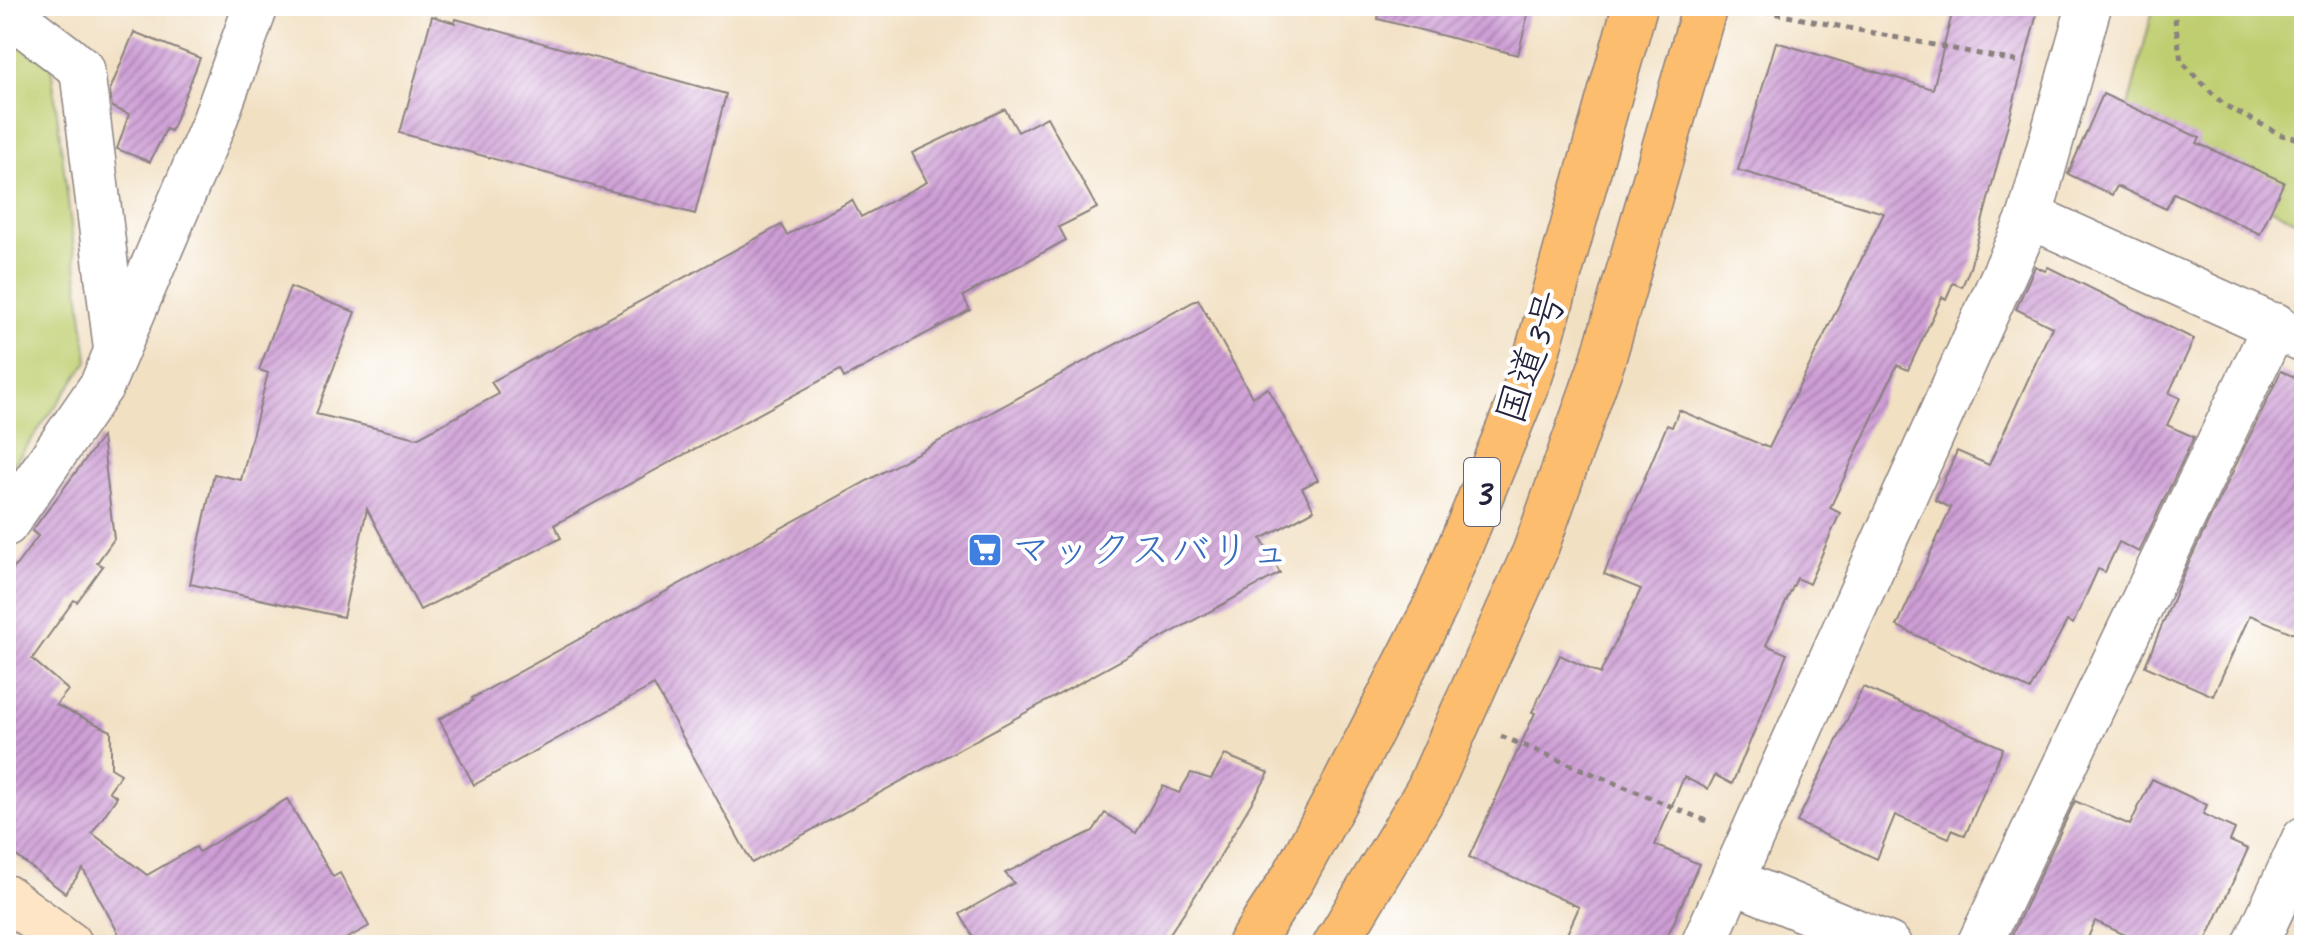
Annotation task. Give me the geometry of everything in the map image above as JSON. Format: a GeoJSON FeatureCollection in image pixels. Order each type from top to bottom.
{"type":"FeatureCollection","features":[{"type":"Feature","properties":{"kind":"highway","name":"国道3号"},"geometry":{"type":"LineString","coordinates":[[1249,945],[1293,878],[1436,605],[1531,374],[1635,6]]}},
{"type":"Feature","properties":{"kind":"highway","name":"国道3号"},"geometry":{"type":"LineString","coordinates":[[1335,945],[1428,790],[1535,551],[1603,360],[1705,6]]}},
{"type":"Feature","properties":{"kind":"street"},"geometry":{"type":"LineString","coordinates":[[6,524],[102,385],[213,125],[256,6]]}},
{"type":"Feature","properties":{"kind":"street"},"geometry":{"type":"LineString","coordinates":[[1703,945],[2030,216],[2089,6]]}},
{"type":"Feature","properties":{"kind":"street"},"geometry":{"type":"LineString","coordinates":[[6,11],[82,69],[116,351]]}},
{"type":"Feature","properties":{"kind":"street"},"geometry":{"type":"LineString","coordinates":[[1979,945],[2290,332],[2030,216]]}},
{"type":"Feature","properties":{"kind":"street"},"geometry":{"type":"LineString","coordinates":[[2255,945],[2304,839]]}},
{"type":"Feature","properties":{"kind":"street"},"geometry":{"type":"LineString","coordinates":[[1733,881],[1889,945]]}},
{"type":"Feature","properties":{"kind":"street"},"geometry":{"type":"LineString","coordinates":[[6,897],[71,945]]}},
{"type":"Feature","properties":{"kind":"path"},"geometry":{"type":"LineString","coordinates":[[1739,6],[2070,72]]}},
{"type":"Feature","properties":{"kind":"path"},"geometry":{"type":"LineString","coordinates":[[2173,6],[2181,61],[2191,72],[2224,105],[2282,135],[2304,140]]}},
{"type":"Feature","properties":{"kind":"path"},"geometry":{"type":"LineString","coordinates":[[1459,719],[1751,840]]}},
{"type":"Feature","properties":{"kind":"green space"},"geometry":{"type":"Polygon","coordinates":[[[2154,6],[2304,6],[2304,225],[2121,134],[2154,6]]]}},
{"type":"Feature","properties":{"kind":"green space"},"geometry":{"type":"Polygon","coordinates":[[[6,34],[51,66],[88,361],[6,475],[6,34]]]}},
{"type":"Feature","properties":{"kind":"building"},"geometry":{"type":"Polygon","coordinates":[[[1380,6],[1530,6],[1518,55],[1378,19],[1380,6]]]}},
{"type":"Feature","properties":{"kind":"building"},"geometry":{"type":"Polygon","coordinates":[[[1954,6],[2039,6],[1970,268],[1962,287],[1953,283],[1946,299],[1942,297],[1908,370],[1897,365],[1830,508],[1840,513],[1809,584],[1797,578],[1766,645],[1787,654],[1732,784],[1715,775],[1708,789],[1684,777],[1655,845],[1699,864],[1664,945],[1562,945],[1579,907],[1469,857],[1535,713],[1532,712],[1560,655],[1600,674],[1641,589],[1604,574],[1667,425],[1672,427],[1679,410],[1769,448],[1884,213],[1738,170],[1776,42],[1933,89],[1954,6]]]}},
{"type":"Feature","properties":{"kind":"building"},"geometry":{"type":"Polygon","coordinates":[[[432,16],[455,23],[456,19],[726,94],[695,214],[400,133],[432,16]]]}},
{"type":"Feature","properties":{"kind":"building"},"geometry":{"type":"Polygon","coordinates":[[[134,32],[200,58],[171,131],[166,129],[150,162],[117,149],[129,114],[112,107],[110,90],[134,32]]]}},
{"type":"Feature","properties":{"kind":"building"},"geometry":{"type":"Polygon","coordinates":[[[2103,94],[2200,138],[2197,143],[2284,182],[2260,234],[2174,193],[2166,209],[2117,186],[2112,195],[2068,174],[2103,94]]]}},
{"type":"Feature","properties":{"kind":"building"},"geometry":{"type":"Polygon","coordinates":[[[1005,109],[1018,132],[1047,117],[1097,208],[1059,227],[1066,240],[963,296],[970,310],[844,378],[840,370],[554,525],[561,538],[420,610],[367,509],[343,617],[190,584],[214,474],[241,480],[268,373],[259,370],[290,287],[355,312],[316,414],[417,438],[499,394],[491,382],[781,225],[787,235],[852,200],[861,217],[927,182],[912,153],[1005,109]]]}},
{"type":"Feature","properties":{"kind":"building"},"geometry":{"type":"Polygon","coordinates":[[[2035,266],[2045,271],[2048,267],[2194,339],[2169,393],[2180,398],[2167,425],[2194,437],[2139,552],[2119,542],[2105,572],[2098,569],[2073,624],[2067,621],[2030,690],[1897,626],[1951,508],[1935,500],[1957,451],[1989,465],[2052,327],[2016,309],[2035,266]]]}},
{"type":"Feature","properties":{"kind":"building","name":"マックスバリュ"},"geometry":{"type":"Polygon","coordinates":[[[1198,299],[1252,397],[1268,388],[1318,480],[1302,488],[1314,510],[1261,539],[1280,573],[752,863],[654,685],[474,785],[439,719],[1198,299]]]}},
{"type":"Feature","properties":{"kind":"building"},"geometry":{"type":"Polygon","coordinates":[[[2281,371],[2304,381],[2304,638],[2250,615],[2213,696],[2145,666],[2183,575],[2281,371]]]}},
{"type":"Feature","properties":{"kind":"building"},"geometry":{"type":"Polygon","coordinates":[[[102,437],[114,539],[97,563],[103,566],[77,602],[74,600],[32,659],[68,690],[56,705],[111,731],[111,768],[121,774],[109,791],[117,797],[92,833],[147,875],[196,847],[199,852],[287,799],[333,877],[340,873],[369,926],[335,945],[125,945],[83,869],[65,893],[6,848],[6,579],[38,536],[32,531],[102,437]]]}},
{"type":"Feature","properties":{"kind":"building"},"geometry":{"type":"Polygon","coordinates":[[[1863,687],[2003,748],[1965,836],[1952,830],[1949,838],[1895,815],[1877,859],[1797,822],[1863,687]]]}},
{"type":"Feature","properties":{"kind":"building"},"geometry":{"type":"Polygon","coordinates":[[[1225,755],[1269,773],[1209,875],[1162,945],[978,945],[960,914],[1014,883],[1005,873],[1093,831],[1105,813],[1136,833],[1163,786],[1179,793],[1191,773],[1211,779],[1225,755]]]}},
{"type":"Feature","properties":{"kind":"building"},"geometry":{"type":"Polygon","coordinates":[[[2152,779],[2207,805],[2203,814],[2235,829],[2230,841],[2248,849],[2204,945],[2147,945],[2095,921],[2085,945],[2030,945],[2009,941],[2075,801],[2130,825],[2152,779]]]}},
{"type":"Feature","properties":{"kind":"place","name":"マックスバリュ"},"geometry":{"type":"Point","coordinates":[985,550]}}]}
